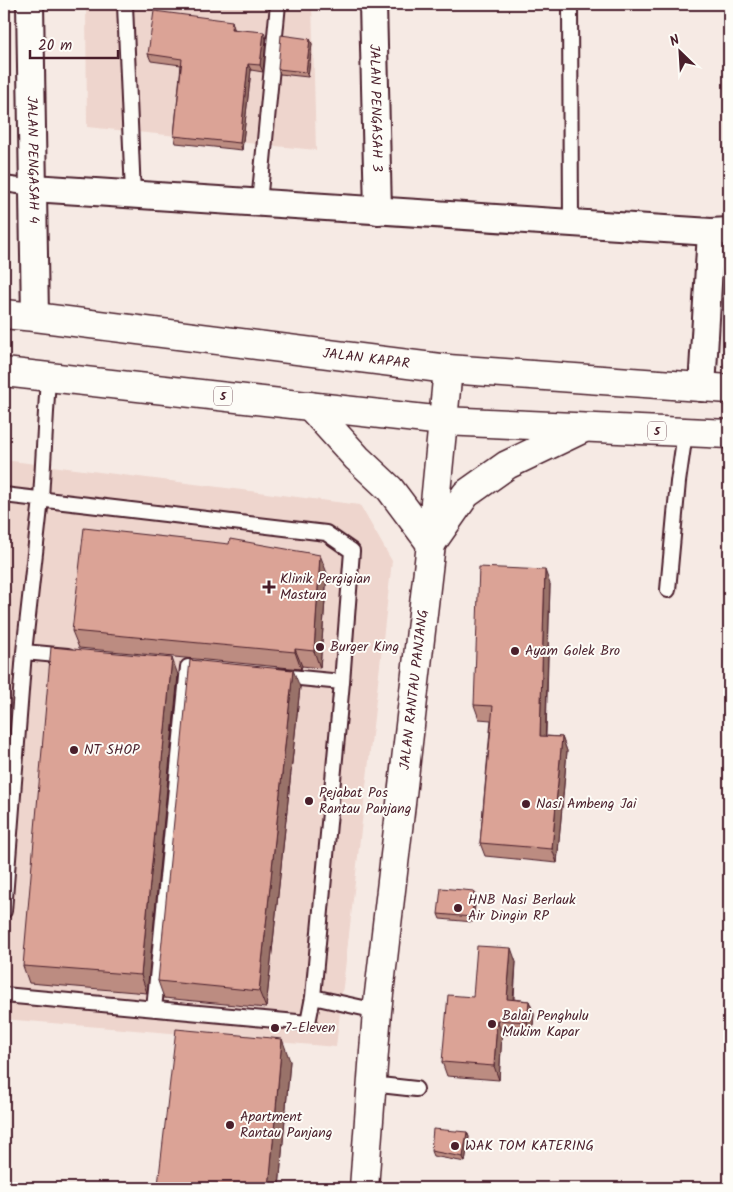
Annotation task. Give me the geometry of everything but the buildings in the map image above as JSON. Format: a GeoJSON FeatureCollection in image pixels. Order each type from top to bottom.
{"type":"FeatureCollection","features":[{"type":"Feature","properties":{"kind":"main road","name":"JALAN KAPAR"},"geometry":{"type":"LineString","coordinates":[[4,314],[448,368],[729,389]]}},
{"type":"Feature","properties":{"kind":"main road","name":"JALAN RANTAU PANJANG"},"geometry":{"type":"LineString","coordinates":[[364,1188],[377,1011],[431,544],[448,368]]}},
{"type":"Feature","properties":{"kind":"main road","name":"5"},"geometry":{"type":"LineString","coordinates":[[4,372],[443,421],[729,434]]}},
{"type":"Feature","properties":{"kind":"main road"},"geometry":{"type":"LineString","coordinates":[[310,406],[356,458],[390,489],[431,544],[466,494],[507,465],[584,428]]}},
{"type":"Feature","properties":{"kind":"street","name":"JALAN PENGASAH 4"},"geometry":{"type":"LineString","coordinates":[[30,4],[36,317]]}},
{"type":"Feature","properties":{"kind":"street","name":"JALAN PENGASAH 3"},"geometry":{"type":"LineString","coordinates":[[373,4],[378,211]]}},
{"type":"Feature","properties":{"kind":"street"},"geometry":{"type":"LineString","coordinates":[[33,188],[720,232],[702,388]]}},
{"type":"Feature","properties":{"kind":"lane"},"geometry":{"type":"LineString","coordinates":[[126,4],[133,194]]}},
{"type":"Feature","properties":{"kind":"lane"},"geometry":{"type":"LineString","coordinates":[[260,203],[278,4]]}},
{"type":"Feature","properties":{"kind":"lane"},"geometry":{"type":"LineString","coordinates":[[570,4],[571,223]]}},
{"type":"Feature","properties":{"kind":"lane"},"geometry":{"type":"LineString","coordinates":[[4,184],[33,188]]}},
{"type":"Feature","properties":{"kind":"lane"},"geometry":{"type":"LineString","coordinates":[[4,911],[24,652],[41,499],[48,377]]}},
{"type":"Feature","properties":{"kind":"lane"},"geometry":{"type":"LineString","coordinates":[[668,590],[678,482],[685,433]]}},
{"type":"Feature","properties":{"kind":"lane"},"geometry":{"type":"LineString","coordinates":[[4,495],[326,533],[352,551],[313,997],[308,1023],[4,995]]}},
{"type":"Feature","properties":{"kind":"lane"},"geometry":{"type":"LineString","coordinates":[[24,652],[82,657]]}},
{"type":"Feature","properties":{"kind":"lane"},"geometry":{"type":"LineString","coordinates":[[154,1009],[188,667]]}},
{"type":"Feature","properties":{"kind":"lane"},"geometry":{"type":"LineString","coordinates":[[265,674],[342,682]]}},
{"type":"Feature","properties":{"kind":"lane"},"geometry":{"type":"LineString","coordinates":[[313,997],[377,1011]]}},
{"type":"Feature","properties":{"kind":"lane"},"geometry":{"type":"LineString","coordinates":[[371,1084],[416,1089]]}},
{"type":"Feature","properties":{"kind":"shaded area"},"geometry":{"type":"Polygon","coordinates":[[[86,4],[312,4],[316,150],[87,127],[86,4]]]}},
{"type":"Feature","properties":{"kind":"shaded area"},"geometry":{"type":"Polygon","coordinates":[[[4,460],[360,505],[392,561],[336,1047],[4,1019],[4,460]]]}},
{"type":"Feature","properties":{"kind":"place","name":"Klinik Pergigian Mastura"},"geometry":{"type":"Point","coordinates":[269,587]}},
{"type":"Feature","properties":{"kind":"place","name":"Burger King"},"geometry":{"type":"Point","coordinates":[320,647]}},
{"type":"Feature","properties":{"kind":"place","name":"Ayam Golek Bro"},"geometry":{"type":"Point","coordinates":[515,651]}},
{"type":"Feature","properties":{"kind":"place","name":"NT SHOP"},"geometry":{"type":"Point","coordinates":[74,750]}},
{"type":"Feature","properties":{"kind":"place","name":"Pejabat Pos Rantau Panjang"},"geometry":{"type":"Point","coordinates":[309,801]}},
{"type":"Feature","properties":{"kind":"place","name":"Nasi Ambeng Jai"},"geometry":{"type":"Point","coordinates":[526,804]}},
{"type":"Feature","properties":{"kind":"place","name":"HNB Nasi Berlauk Air Dingin RP"},"geometry":{"type":"Point","coordinates":[458,908]}},
{"type":"Feature","properties":{"kind":"place","name":"Balai Penghulu Mukim Kapar"},"geometry":{"type":"Point","coordinates":[492,1024]}},
{"type":"Feature","properties":{"kind":"place","name":"7-Eleven"},"geometry":{"type":"Point","coordinates":[275,1028]}},
{"type":"Feature","properties":{"kind":"place","name":"Apartment Rantau Panjang"},"geometry":{"type":"Point","coordinates":[230,1125]}},
{"type":"Feature","properties":{"kind":"place","name":"WAK TOM KATERING"},"geometry":{"type":"Point","coordinates":[455,1146]}}]}
